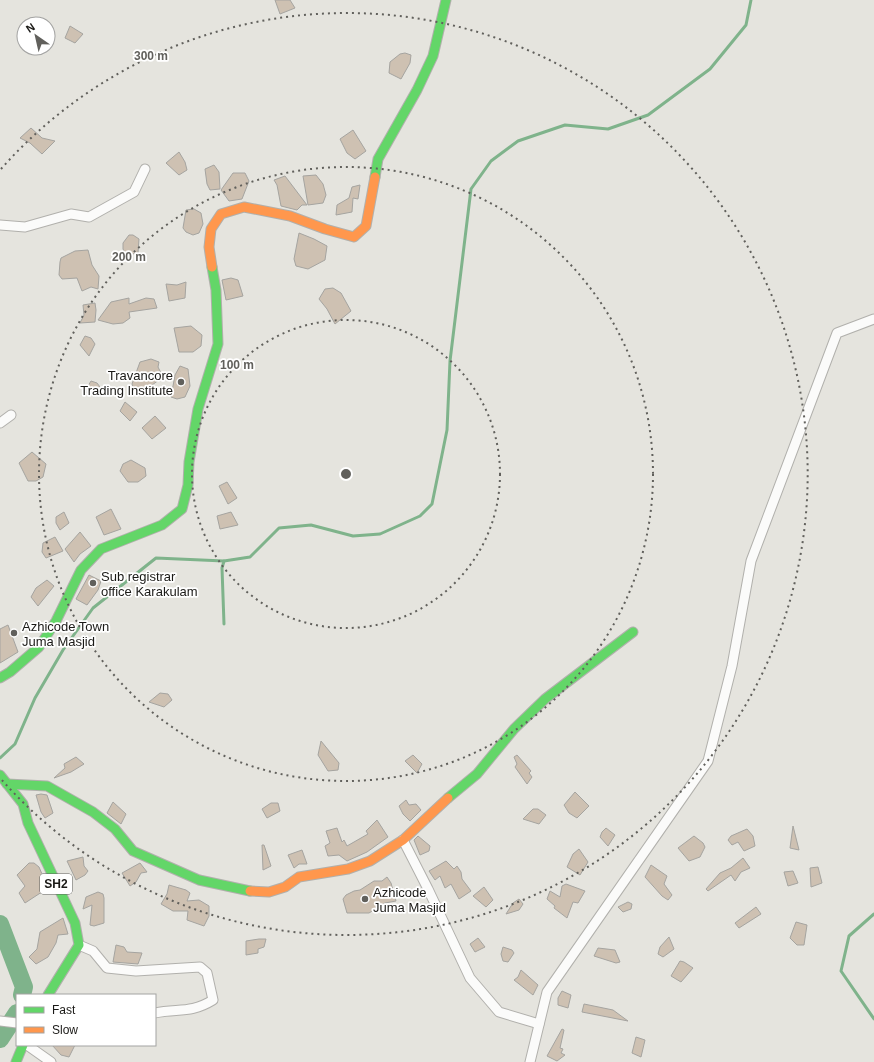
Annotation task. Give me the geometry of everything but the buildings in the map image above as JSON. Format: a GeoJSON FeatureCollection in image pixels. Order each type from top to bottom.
{"type":"FeatureCollection","features":[{"type":"Feature","properties":{"kind":"street"},"geometry":{"type":"LineString","coordinates":[[0,678],[10,672],[39,647],[56,621],[81,570],[101,549],[162,525],[182,509],[188,485],[189,462],[198,409],[218,344],[216,290],[209,247],[211,229],[221,214],[244,207],[290,216],[325,229],[354,237],[366,226],[378,159],[417,90],[433,56],[446,0]]}},
{"type":"Feature","properties":{"kind":"street"},"geometry":{"type":"LineString","coordinates":[[0,225],[25,227],[71,214],[89,217],[134,192],[145,169]]}},
{"type":"Feature","properties":{"kind":"street"},"geometry":{"type":"LineString","coordinates":[[530,1062],[547,992],[708,761],[732,666],[751,561],[837,333],[874,319]]}},
{"type":"Feature","properties":{"kind":"street"},"geometry":{"type":"LineString","coordinates":[[0,423],[11,415]]}},
{"type":"Feature","properties":{"kind":"street"},"geometry":{"type":"LineString","coordinates":[[7,784],[47,786],[94,812],[110,824],[133,851],[199,880],[250,891],[269,892],[285,887],[299,877],[348,869],[370,861],[403,840],[430,813],[477,774],[514,728],[545,699],[633,632]]}},
{"type":"Feature","properties":{"kind":"street","name":"SH2"},"geometry":{"type":"LineString","coordinates":[[0,775],[24,804],[28,823],[75,923],[79,944]]}},
{"type":"Feature","properties":{"kind":"street"},"geometry":{"type":"LineString","coordinates":[[403,840],[470,978],[499,1012],[540,1024]]}},
{"type":"Feature","properties":{"kind":"street"},"geometry":{"type":"LineString","coordinates":[[49,994],[75,954],[79,944],[93,951],[107,968],[136,971],[200,967],[206,973],[212,1000],[201,1008],[183,1011],[168,1010],[156,1012]]}},
{"type":"Feature","properties":{"kind":"street"},"geometry":{"type":"LineString","coordinates":[[0,1021],[16,1023]]}},
{"type":"Feature","properties":{"kind":"street"},"geometry":{"type":"LineString","coordinates":[[16,1062],[23,1046]]}},
{"type":"Feature","properties":{"kind":"street"},"geometry":{"type":"LineString","coordinates":[[28,1046],[51,1062]]}},
{"type":"Feature","properties":{"kind":"waterway"},"geometry":{"type":"LineString","coordinates":[[224,561],[250,557],[279,528],[311,525],[353,536],[380,534],[420,516],[432,504],[447,430],[450,361],[471,189],[491,161],[518,141],[565,125],[608,129],[648,115],[710,69],[746,25],[751,0]]}},
{"type":"Feature","properties":{"kind":"waterway"},"geometry":{"type":"LineString","coordinates":[[0,758],[15,744],[35,698],[63,650],[93,608],[156,558],[224,561],[222,568],[224,624]]}},
{"type":"Feature","properties":{"kind":"waterway"},"geometry":{"type":"LineString","coordinates":[[874,914],[849,936],[841,971],[874,1019]]}},
{"type":"Feature","properties":{"kind":"waterway"},"geometry":{"type":"LineString","coordinates":[[0,924],[24,987],[22,994]]}},
{"type":"Feature","properties":{"kind":"waterway"},"geometry":{"type":"LineString","coordinates":[[0,1039],[16,1015]]}},
{"type":"Feature","properties":{"kind":"traffic: fast"},"geometry":{"type":"LineString","coordinates":[[375,177],[378,159],[417,90],[433,56],[446,0]]}},
{"type":"Feature","properties":{"kind":"traffic: fast"},"geometry":{"type":"LineString","coordinates":[[0,678],[10,672],[39,647],[56,621],[81,570],[101,549],[162,525],[182,509],[188,485],[189,462],[198,409],[218,344],[216,290],[212,267]]}},
{"type":"Feature","properties":{"kind":"traffic: fast"},"geometry":{"type":"LineString","coordinates":[[448,798],[477,774],[514,729],[545,699],[633,632]]}},
{"type":"Feature","properties":{"kind":"traffic: fast"},"geometry":{"type":"LineString","coordinates":[[0,775],[23,804],[28,823],[75,923],[79,945],[49,994]]}},
{"type":"Feature","properties":{"kind":"traffic: fast"},"geometry":{"type":"LineString","coordinates":[[7,784],[47,786],[93,812],[115,829],[133,851],[199,880],[250,891]]}},
{"type":"Feature","properties":{"kind":"traffic: fast"},"geometry":{"type":"LineString","coordinates":[[16,1062],[23,1046]]}},
{"type":"Feature","properties":{"kind":"traffic: slow"},"geometry":{"type":"LineString","coordinates":[[212,267],[209,247],[211,229],[221,214],[244,207],[290,216],[325,229],[354,237],[366,226],[375,177]]}},
{"type":"Feature","properties":{"kind":"traffic: slow"},"geometry":{"type":"LineString","coordinates":[[250,891],[269,892],[285,887],[299,877],[348,869],[370,861],[403,840],[448,798]]}},
{"type":"Feature","properties":{"kind":"place","name":"Travancore Trading Institute"},"geometry":{"type":"Point","coordinates":[181,382]}},
{"type":"Feature","properties":{"kind":"place","name":"Sub registrar office Karakulam"},"geometry":{"type":"Point","coordinates":[93,583]}},
{"type":"Feature","properties":{"kind":"place","name":"Azhicode Town Juma Masjid"},"geometry":{"type":"Point","coordinates":[14,633]}},
{"type":"Feature","properties":{"kind":"place","name":"Azhicode Juma Masjid"},"geometry":{"type":"Point","coordinates":[365,899]}}]}
